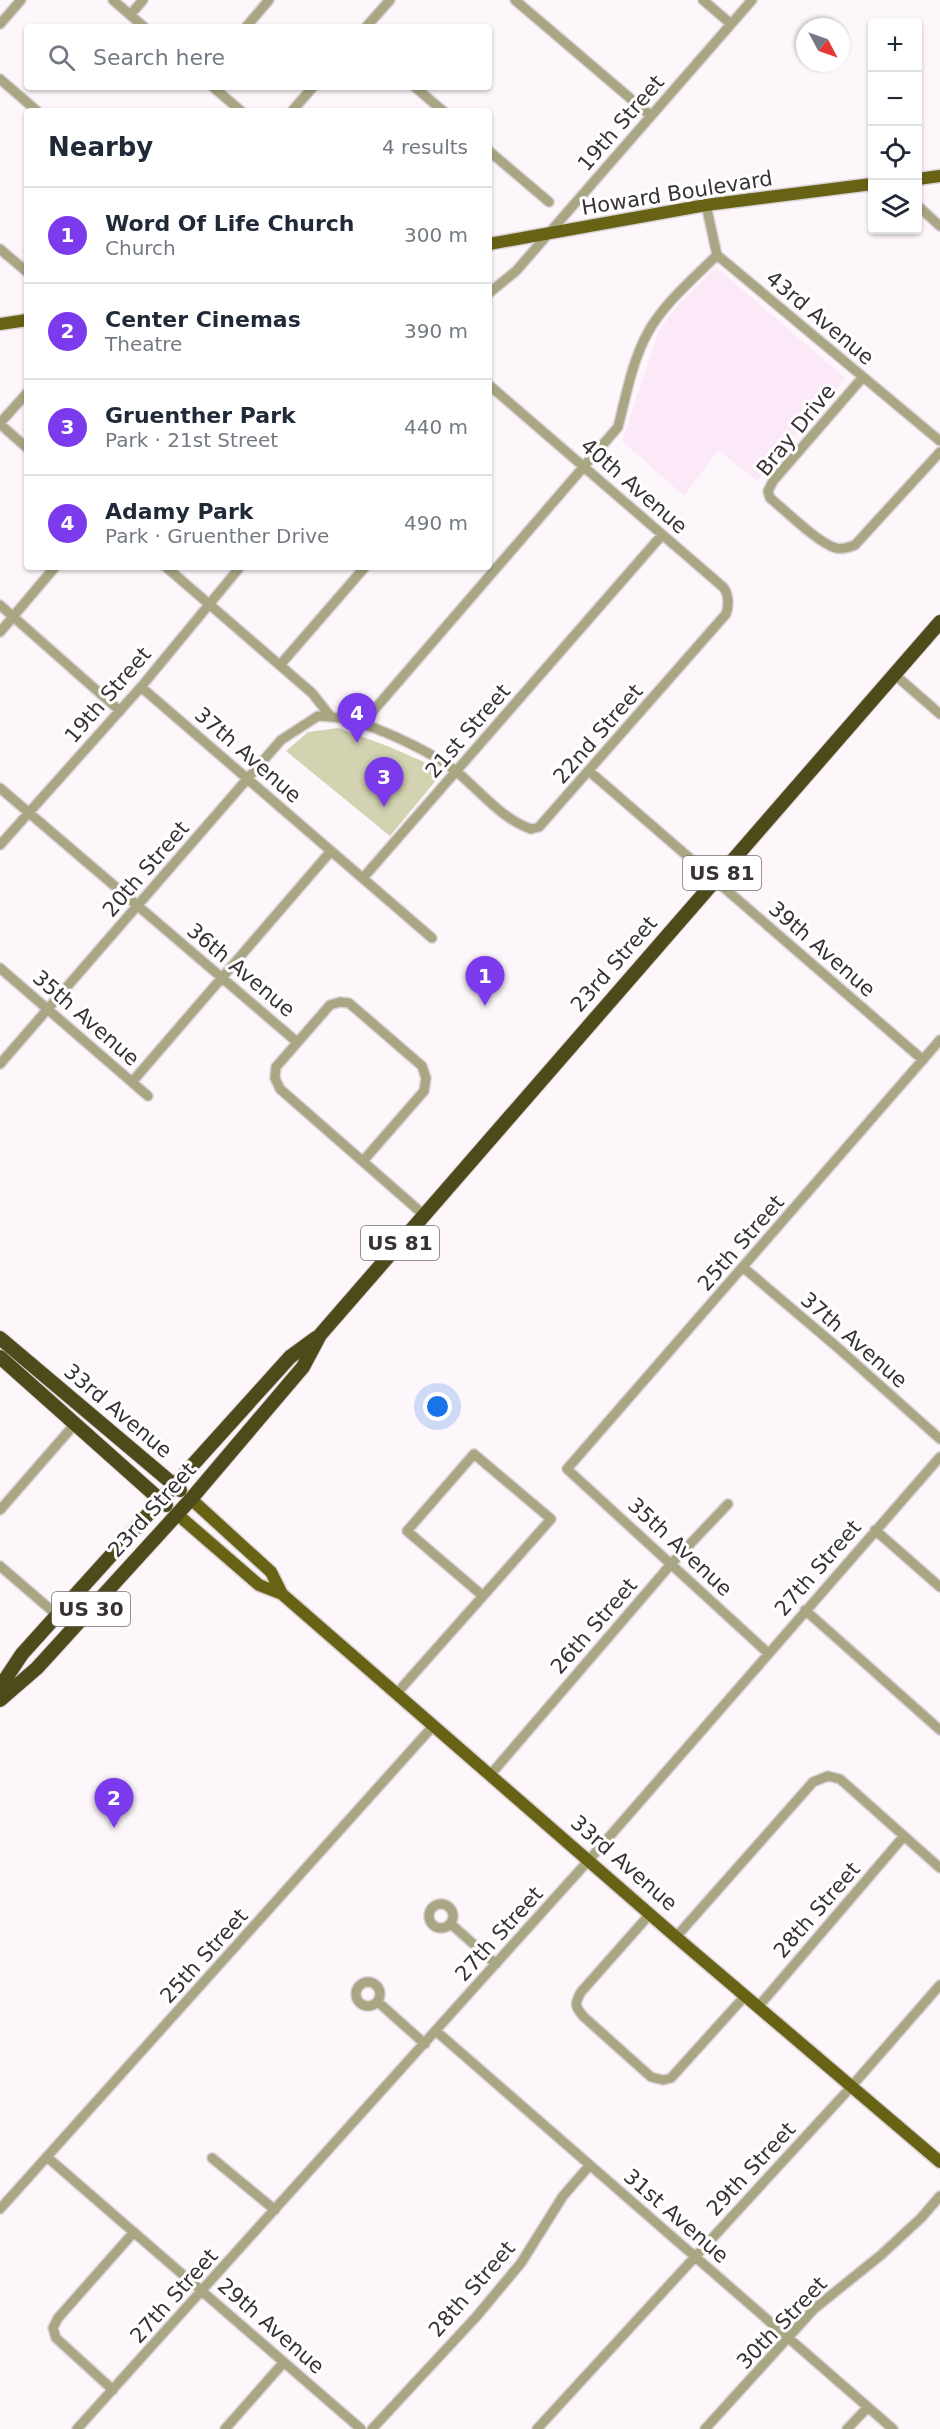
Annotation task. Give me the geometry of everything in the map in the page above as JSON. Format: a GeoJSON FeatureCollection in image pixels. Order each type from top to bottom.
{"type":"FeatureCollection","features":[{"type":"Feature","properties":{"kind":"highway","name":"23rd Street"},"geometry":{"type":"LineString","coordinates":[[0,1700],[37,1668],[191,1499],[303,1367],[320,1335],[940,622]]}},
{"type":"Feature","properties":{"kind":"highway","name":"23rd Street"},"geometry":{"type":"LineString","coordinates":[[0,1687],[22,1654],[290,1356],[320,1335]]}},
{"type":"Feature","properties":{"kind":"highway","name":"33rd Avenue"},"geometry":{"type":"LineString","coordinates":[[0,1338],[191,1499]]}},
{"type":"Feature","properties":{"kind":"highway","name":"33rd Avenue"},"geometry":{"type":"LineString","coordinates":[[0,1358],[177,1514]]}},
{"type":"Feature","properties":{"kind":"main road"},"geometry":{"type":"LineString","coordinates":[[922,178],[940,176]]}},
{"type":"Feature","properties":{"kind":"main road","name":"Howard Boulevard"},"geometry":{"type":"LineString","coordinates":[[492,244],[706,205],[868,185]]}},
{"type":"Feature","properties":{"kind":"main road"},"geometry":{"type":"LineString","coordinates":[[0,324],[24,320]]}},
{"type":"Feature","properties":{"kind":"main road","name":"33rd Avenue"},"geometry":{"type":"LineString","coordinates":[[191,1499],[271,1572],[282,1594]]}},
{"type":"Feature","properties":{"kind":"main road","name":"33rd Avenue"},"geometry":{"type":"LineString","coordinates":[[177,1514],[259,1585],[282,1594],[676,1937],[940,2162]]}},
{"type":"Feature","properties":{"kind":"street"},"geometry":{"type":"LineString","coordinates":[[0,24],[21,0]]}},
{"type":"Feature","properties":{"kind":"street"},"geometry":{"type":"LineString","coordinates":[[113,0],[140,24]]}},
{"type":"Feature","properties":{"kind":"street"},"geometry":{"type":"LineString","coordinates":[[130,15],[143,0]]}},
{"type":"Feature","properties":{"kind":"street"},"geometry":{"type":"LineString","coordinates":[[249,24],[269,0]]}},
{"type":"Feature","properties":{"kind":"street"},"geometry":{"type":"LineString","coordinates":[[369,24],[390,0]]}},
{"type":"Feature","properties":{"kind":"street"},"geometry":{"type":"LineString","coordinates":[[515,0],[651,116]]}},
{"type":"Feature","properties":{"kind":"street"},"geometry":{"type":"LineString","coordinates":[[704,0],[731,24]]}},
{"type":"Feature","properties":{"kind":"street","name":"19th Street"},"geometry":{"type":"LineString","coordinates":[[492,291],[516,271],[752,0]]}},
{"type":"Feature","properties":{"kind":"street"},"geometry":{"type":"LineString","coordinates":[[0,79],[34,108]]}},
{"type":"Feature","properties":{"kind":"street"},"geometry":{"type":"LineString","coordinates":[[216,90],[238,108]]}},
{"type":"Feature","properties":{"kind":"street"},"geometry":{"type":"LineString","coordinates":[[295,108],[311,90]]}},
{"type":"Feature","properties":{"kind":"street"},"geometry":{"type":"LineString","coordinates":[[418,90],[440,108]]}},
{"type":"Feature","properties":{"kind":"street"},"geometry":{"type":"LineString","coordinates":[[492,154],[549,202]]}},
{"type":"Feature","properties":{"kind":"street"},"geometry":{"type":"LineString","coordinates":[[361,725],[618,427],[631,378],[647,335],[671,300],[717,255],[706,205]]}},
{"type":"Feature","properties":{"kind":"street"},"geometry":{"type":"LineString","coordinates":[[922,210],[940,226]]}},
{"type":"Feature","properties":{"kind":"street"},"geometry":{"type":"LineString","coordinates":[[0,249],[24,269]]}},
{"type":"Feature","properties":{"kind":"street","name":"43rd Avenue"},"geometry":{"type":"LineString","coordinates":[[717,255],[940,441]]}},
{"type":"Feature","properties":{"kind":"street","name":"Bray Drive"},"geometry":{"type":"LineString","coordinates":[[863,377],[773,481],[768,492],[770,498],[824,543],[845,549],[855,545],[940,452]]}},
{"type":"Feature","properties":{"kind":"street","name":"40th Avenue"},"geometry":{"type":"LineString","coordinates":[[492,388],[726,591],[728,610],[716,625]]}},
{"type":"Feature","properties":{"kind":"street"},"geometry":{"type":"LineString","coordinates":[[24,396],[0,424],[24,444]]}},
{"type":"Feature","properties":{"kind":"street","name":"21st Street"},"geometry":{"type":"LineString","coordinates":[[363,878],[663,535]]}},
{"type":"Feature","properties":{"kind":"street"},"geometry":{"type":"LineString","coordinates":[[0,632],[52,570]]}},
{"type":"Feature","properties":{"kind":"street"},"geometry":{"type":"LineString","coordinates":[[170,570],[312,693],[331,717],[341,717],[432,753],[457,772]]}},
{"type":"Feature","properties":{"kind":"street","name":"19th Street"},"geometry":{"type":"LineString","coordinates":[[0,845],[141,687],[237,570]]}},
{"type":"Feature","properties":{"kind":"street"},"geometry":{"type":"LineString","coordinates":[[280,665],[362,570]]}},
{"type":"Feature","properties":{"kind":"street"},"geometry":{"type":"LineString","coordinates":[[0,605],[120,711]]}},
{"type":"Feature","properties":{"kind":"street","name":"22nd Street"},"geometry":{"type":"LineString","coordinates":[[457,772],[511,820],[531,829],[539,826],[716,625]]}},
{"type":"Feature","properties":{"kind":"street"},"geometry":{"type":"LineString","coordinates":[[894,674],[940,714]]}},
{"type":"Feature","properties":{"kind":"street","name":"37th Avenue"},"geometry":{"type":"LineString","coordinates":[[141,687],[331,851]]}},
{"type":"Feature","properties":{"kind":"street","name":"20th Street"},"geometry":{"type":"LineString","coordinates":[[0,1064],[281,740],[318,716],[331,717]]}},
{"type":"Feature","properties":{"kind":"street","name":"39th Avenue"},"geometry":{"type":"LineString","coordinates":[[589,771],[923,1060]]}},
{"type":"Feature","properties":{"kind":"street","name":"36th Avenue"},"geometry":{"type":"LineString","coordinates":[[0,788],[297,1042],[276,1067],[275,1078],[280,1089],[424,1215]]}},
{"type":"Feature","properties":{"kind":"street"},"geometry":{"type":"LineString","coordinates":[[132,1082],[331,851],[432,938]]}},
{"type":"Feature","properties":{"kind":"street","name":"35th Avenue"},"geometry":{"type":"LineString","coordinates":[[0,968],[148,1096]]}},
{"type":"Feature","properties":{"kind":"street"},"geometry":{"type":"LineString","coordinates":[[297,1042],[330,1005],[340,1002],[350,1003],[422,1066],[426,1078],[424,1091],[363,1161]]}},
{"type":"Feature","properties":{"kind":"street","name":"25th Street"},"geometry":{"type":"LineString","coordinates":[[567,1469],[940,1040]]}},
{"type":"Feature","properties":{"kind":"street","name":"37th Avenue"},"geometry":{"type":"LineString","coordinates":[[744,1268],[940,1439]]}},
{"type":"Feature","properties":{"kind":"street"},"geometry":{"type":"LineString","coordinates":[[0,1510],[74,1425]]}},
{"type":"Feature","properties":{"kind":"street"},"geometry":{"type":"LineString","coordinates":[[398,1693],[551,1519],[474,1454],[407,1531],[483,1596]]}},
{"type":"Feature","properties":{"kind":"street","name":"27th Street"},"geometry":{"type":"LineString","coordinates":[[77,2429],[589,1860],[940,1458]]}},
{"type":"Feature","properties":{"kind":"street","name":"35th Avenue"},"geometry":{"type":"LineString","coordinates":[[567,1469],[768,1653]]}},
{"type":"Feature","properties":{"kind":"street","name":"26th Street"},"geometry":{"type":"LineString","coordinates":[[490,1774],[672,1563],[728,1504]]}},
{"type":"Feature","properties":{"kind":"street"},"geometry":{"type":"LineString","coordinates":[[875,1530],[940,1587]]}},
{"type":"Feature","properties":{"kind":"street"},"geometry":{"type":"LineString","coordinates":[[0,1566],[57,1615]]}},
{"type":"Feature","properties":{"kind":"street"},"geometry":{"type":"LineString","coordinates":[[805,1610],[940,1730]]}},
{"type":"Feature","properties":{"kind":"street","name":"25th Street"},"geometry":{"type":"LineString","coordinates":[[0,2209],[434,1725]]}},
{"type":"Feature","properties":{"kind":"street"},"geometry":{"type":"LineString","coordinates":[[676,1937],[813,1782],[828,1776],[840,1779],[940,1868]]}},
{"type":"Feature","properties":{"kind":"street","name":"28th Street"},"geometry":{"type":"LineString","coordinates":[[758,2007],[904,1836]]}},
{"type":"Feature","properties":{"kind":"street"},"geometry":{"type":"LineString","coordinates":[[650,1914],[581,1992],[575,2002],[575,2008],[651,2077],[663,2080],[671,2078],[745,1996]]}},
{"type":"Feature","properties":{"kind":"street"},"geometry":{"type":"LineString","coordinates":[[451,1924],[496,1964]]}},
{"type":"Feature","properties":{"kind":"street","name":"29th Street"},"geometry":{"type":"LineString","coordinates":[[537,2429],[851,2087],[940,1985]]}},
{"type":"Feature","properties":{"kind":"street"},"geometry":{"type":"LineString","coordinates":[[378,2002],[425,2044]]}},
{"type":"Feature","properties":{"kind":"street","name":"31st Avenue"},"geometry":{"type":"LineString","coordinates":[[436,2031],[893,2429]]}},
{"type":"Feature","properties":{"kind":"street","name":"29th Avenue"},"geometry":{"type":"LineString","coordinates":[[47,2157],[362,2429]]}},
{"type":"Feature","properties":{"kind":"street"},"geometry":{"type":"LineString","coordinates":[[212,2158],[275,2210]]}},
{"type":"Feature","properties":{"kind":"street","name":"28th Street"},"geometry":{"type":"LineString","coordinates":[[372,2429],[476,2317],[521,2263],[563,2196],[591,2165]]}},
{"type":"Feature","properties":{"kind":"street","name":"30th Street"},"geometry":{"type":"LineString","coordinates":[[705,2429],[814,2309],[880,2255],[921,2218],[940,2196]]}},
{"type":"Feature","properties":{"kind":"street"},"geometry":{"type":"LineString","coordinates":[[112,2390],[56,2338],[53,2328],[58,2318],[134,2232]]}},
{"type":"Feature","properties":{"kind":"street"},"geometry":{"type":"LineString","coordinates":[[225,2429],[284,2362]]}},
{"type":"Feature","properties":{"kind":"street"},"geometry":{"type":"LineString","coordinates":[[848,2429],[868,2407]]}},
{"type":"Feature","properties":{"kind":"shaded area"},"geometry":{"type":"Polygon","coordinates":[[[716,267],[845,378],[757,481],[718,450],[684,496],[622,441],[659,330],[679,304],[716,267]]]}},
{"type":"Feature","properties":{"kind":"green space"},"geometry":{"type":"Polygon","coordinates":[[[338,728],[435,767],[437,779],[390,836],[286,751],[308,732],[338,728]]]}},
{"type":"Feature","properties":{"kind":"place","name":"Adamy Park"},"geometry":{"type":"Point","coordinates":[357,743]}},
{"type":"Feature","properties":{"kind":"place","name":"Gruenther Park"},"geometry":{"type":"Point","coordinates":[384,807]}},
{"type":"Feature","properties":{"kind":"place","name":"Word Of Life Church"},"geometry":{"type":"Point","coordinates":[485,1006]}},
{"type":"Feature","properties":{"kind":"place","name":"Center Cinemas"},"geometry":{"type":"Point","coordinates":[114,1828]}}]}
